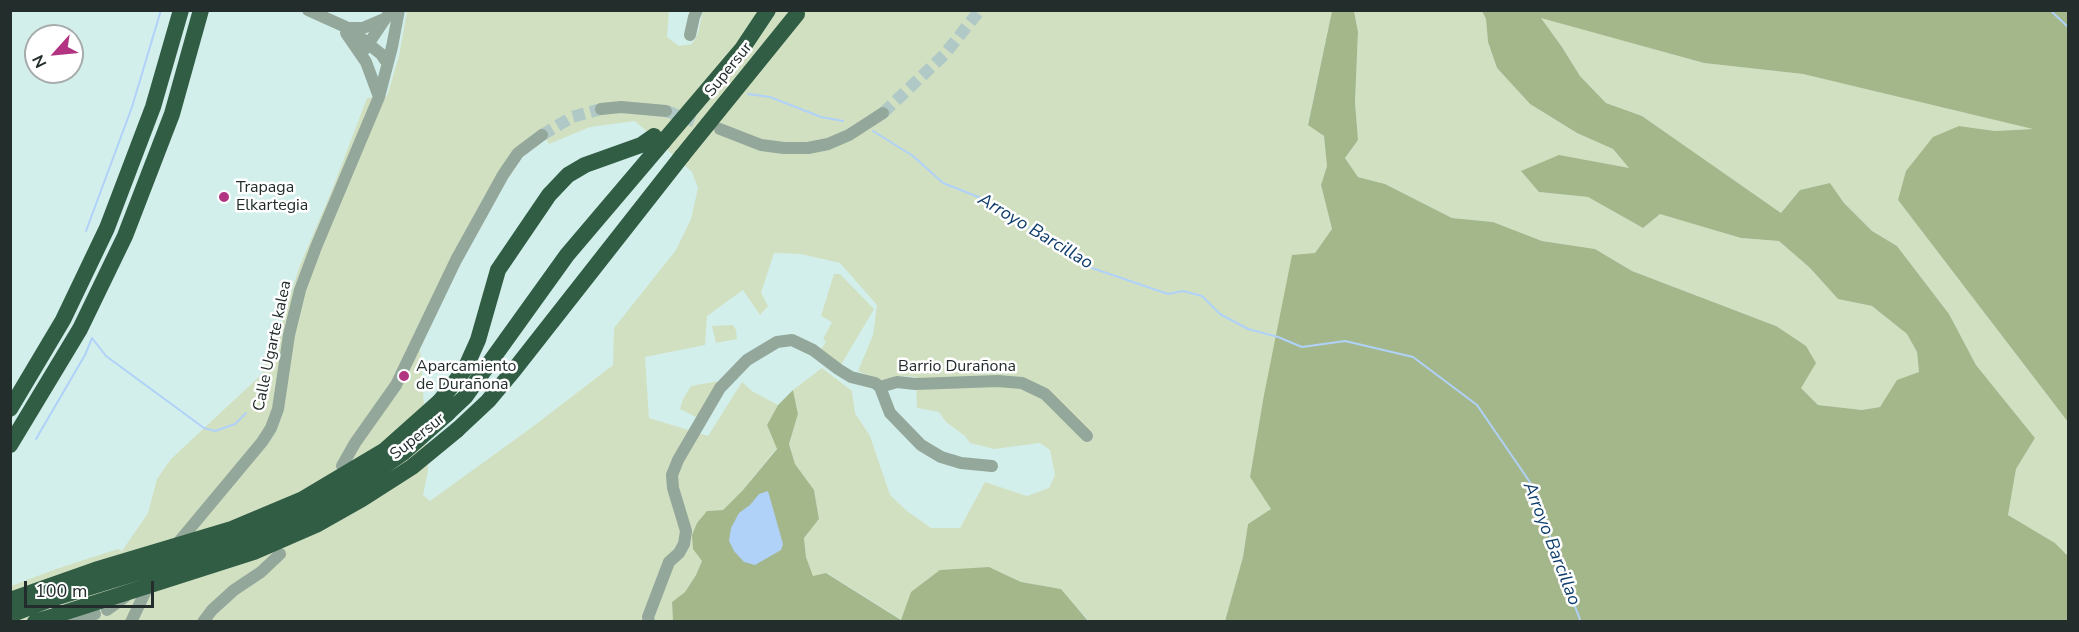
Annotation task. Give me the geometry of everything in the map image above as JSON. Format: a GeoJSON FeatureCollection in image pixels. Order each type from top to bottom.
{"type":"FeatureCollection","features":[{"type":"Feature","properties":{"kind":"highway"},"geometry":{"type":"LineString","coordinates":[[10,409],[63,320],[107,228],[150,117],[181,10]]}},
{"type":"Feature","properties":{"kind":"highway"},"geometry":{"type":"LineString","coordinates":[[10,445],[80,329],[125,236],[172,114],[201,10]]}},
{"type":"Feature","properties":{"kind":"highway","name":"Supersur"},"geometry":{"type":"LineString","coordinates":[[47,620],[254,552],[316,525],[362,499],[412,466],[457,430],[488,401],[507,378],[799,12]]}},
{"type":"Feature","properties":{"kind":"highway","name":"Supersur"},"geometry":{"type":"LineString","coordinates":[[10,614],[51,599],[243,540],[309,512],[355,486],[403,453],[443,407],[465,397],[567,255],[736,42],[764,16]]}},
{"type":"Feature","properties":{"kind":"highway"},"geometry":{"type":"LineString","coordinates":[[10,600],[95,570],[232,529],[301,500],[385,450],[443,407],[465,369],[478,340],[498,270],[549,195],[568,174],[585,165],[659,139]]}},
{"type":"Feature","properties":{"kind":"street"},"geometry":{"type":"LineString","coordinates":[[308,10],[348,28],[356,29],[370,26],[393,13]]}},
{"type":"Feature","properties":{"kind":"street"},"geometry":{"type":"LineString","coordinates":[[690,35],[697,10]]}},
{"type":"Feature","properties":{"kind":"street"},"geometry":{"type":"LineString","coordinates":[[365,54],[393,13]]}},
{"type":"Feature","properties":{"kind":"street","name":"Calle Ugarte kalea"},"geometry":{"type":"LineString","coordinates":[[131,621],[152,577],[167,554],[194,526],[271,428],[278,409],[289,335],[307,269],[381,91],[395,32],[393,13]]}},
{"type":"Feature","properties":{"kind":"street"},"geometry":{"type":"LineString","coordinates":[[335,22],[365,54],[380,63],[385,60]]}},
{"type":"Feature","properties":{"kind":"street"},"geometry":{"type":"LineString","coordinates":[[348,28],[365,54],[381,91]]}},
{"type":"Feature","properties":{"kind":"street"},"geometry":{"type":"LineString","coordinates":[[381,91],[385,60],[395,32]]}},
{"type":"Feature","properties":{"kind":"street"},"geometry":{"type":"LineString","coordinates":[[365,54],[385,60]]}},
{"type":"Feature","properties":{"kind":"street"},"geometry":{"type":"LineString","coordinates":[[601,109],[621,107],[666,111]]}},
{"type":"Feature","properties":{"kind":"street"},"geometry":{"type":"LineString","coordinates":[[720,129],[761,145],[808,148],[828,144],[849,135],[870,124],[883,113]]}},
{"type":"Feature","properties":{"kind":"street"},"geometry":{"type":"LineString","coordinates":[[342,466],[355,443],[396,386],[456,260],[503,175],[518,153],[542,135]]}},
{"type":"Feature","properties":{"kind":"street","name":"Barrio Durañona"},"geometry":{"type":"LineString","coordinates":[[649,621],[648,616],[669,562],[679,553],[684,544],[686,531],[673,488],[672,475],[675,468],[720,387],[747,360],[777,342],[792,340],[813,350],[851,377],[875,383],[880,387],[890,413],[921,445],[941,457],[992,466]]}},
{"type":"Feature","properties":{"kind":"street","name":"Barrio Durañona"},"geometry":{"type":"LineString","coordinates":[[880,387],[897,382],[915,384],[998,381],[1022,383],[1044,394],[1087,436]]}},
{"type":"Feature","properties":{"kind":"street"},"geometry":{"type":"LineString","coordinates":[[203,621],[234,590],[261,572],[280,555]]}},
{"type":"Feature","properties":{"kind":"street"},"geometry":{"type":"LineString","coordinates":[[97,615],[152,577]]}},
{"type":"Feature","properties":{"kind":"street"},"geometry":{"type":"LineString","coordinates":[[10,614],[47,620],[120,615],[126,621]]}},
{"type":"Feature","properties":{"kind":"green space"},"geometry":{"type":"Polygon","coordinates":[[[407,11],[669,11],[667,37],[679,46],[692,44],[698,33],[703,11],[1332,11],[1308,124],[1324,136],[1327,166],[1321,185],[1332,229],[1315,253],[1257,439],[1250,477],[1271,509],[1248,524],[1243,557],[1225,621],[1089,621],[1061,589],[1021,582],[989,567],[911,592],[902,620],[827,573],[813,577],[806,557],[804,538],[819,519],[814,490],[795,464],[789,444],[798,414],[793,390],[822,368],[852,391],[855,413],[870,436],[890,495],[907,511],[931,528],[960,528],[985,482],[1027,496],[1049,488],[1055,475],[1050,450],[1040,443],[994,449],[970,443],[965,436],[946,422],[939,412],[917,408],[916,377],[897,376],[881,381],[858,371],[873,335],[877,305],[840,263],[801,254],[774,253],[761,293],[768,306],[760,315],[743,290],[707,316],[705,345],[645,357],[649,418],[708,436],[742,382],[752,391],[778,405],[767,425],[777,448],[743,490],[723,510],[707,511],[702,561],[685,592],[672,602],[673,621],[11,622],[11,586],[118,549],[122,551],[148,513],[157,479],[171,459],[261,375],[277,337],[300,265],[367,98],[387,96],[399,56],[407,11]],[[635,121],[590,127],[549,144],[542,131],[499,174],[483,198],[416,330],[421,358],[428,471],[423,495],[430,501],[613,365],[614,328],[676,250],[691,219],[698,188],[692,172],[635,121]]]}},
{"type":"Feature","properties":{"kind":"green space"},"geometry":{"type":"Polygon","coordinates":[[[1332,11],[1354,11],[1358,32],[1355,102],[1358,140],[1345,158],[1358,177],[1385,184],[1452,218],[1493,222],[1542,241],[1595,249],[1632,271],[1776,326],[1806,346],[1816,363],[1801,388],[1818,405],[1862,410],[1880,407],[1897,380],[1919,372],[1917,352],[1907,334],[1872,306],[1838,299],[1810,268],[1779,241],[1741,238],[1660,214],[1643,228],[1588,197],[1539,192],[1521,171],[1559,155],[1629,168],[1613,149],[1577,133],[1530,104],[1497,68],[1488,42],[1486,19],[1482,11],[2068,11],[2068,422],[1898,200],[1906,171],[1933,137],[1959,126],[1995,131],[2033,129],[1803,74],[1704,63],[1541,18],[1580,76],[1606,103],[1642,116],[1781,213],[1800,190],[1830,183],[1844,203],[1872,231],[1897,246],[1949,314],[1976,365],[2035,438],[2016,469],[2008,515],[2055,543],[2068,556],[2068,621],[1225,621],[1243,557],[1248,524],[1271,509],[1250,477],[1292,255],[1315,253],[1332,229],[1321,185],[1327,166],[1324,136],[1308,125],[1332,11]]]}},
{"type":"Feature","properties":{"kind":"green space"},"geometry":{"type":"Polygon","coordinates":[[[1354,11],[1482,11],[1486,19],[1488,42],[1497,68],[1530,104],[1577,133],[1613,149],[1630,169],[1539,192],[1588,197],[1643,228],[1660,213],[1741,238],[1779,241],[1810,268],[1838,299],[1872,306],[1907,334],[1917,352],[1919,372],[1880,407],[1862,410],[1818,405],[1801,388],[1776,326],[1632,271],[1595,249],[1542,241],[1493,222],[1452,218],[1385,184],[1358,177],[1345,158],[1358,140],[1355,102],[1358,32],[1354,11]]]}},
{"type":"Feature","properties":{"kind":"green space"},"geometry":{"type":"Polygon","coordinates":[[[1540,17],[1704,63],[1803,74],[2036,129],[1995,131],[1959,126],[1898,200],[2068,422],[2068,556],[2055,543],[2008,515],[2016,469],[2035,438],[1976,365],[1949,314],[1897,246],[1872,231],[1844,203],[1830,183],[1800,190],[1781,213],[1642,116],[1606,103],[1580,76],[1540,17]]]}},
{"type":"Feature","properties":{"kind":"green space"},"geometry":{"type":"Polygon","coordinates":[[[834,274],[840,274],[874,309],[841,365],[819,352],[826,342],[823,339],[832,322],[821,316],[834,274]]]}},
{"type":"Feature","properties":{"kind":"green space"},"geometry":{"type":"Polygon","coordinates":[[[733,325],[737,339],[716,343],[712,326],[733,325]]]}},
{"type":"Feature","properties":{"kind":"green space"},"geometry":{"type":"Polygon","coordinates":[[[719,381],[698,418],[680,409],[691,386],[719,381]]]}},
{"type":"Feature","properties":{"kind":"green space"},"geometry":{"type":"Polygon","coordinates":[[[793,390],[798,414],[789,444],[795,464],[814,490],[819,519],[804,538],[806,557],[813,576],[826,573],[901,620],[911,592],[940,570],[989,567],[1021,582],[1061,589],[1089,622],[673,622],[672,602],[685,592],[702,561],[693,549],[692,535],[697,523],[707,511],[723,510],[777,449],[767,425],[778,405],[793,390]]]}},
{"type":"Feature","properties":{"kind":"water"},"geometry":{"type":"Polygon","coordinates":[[[768,491],[783,544],[781,550],[755,565],[744,562],[734,551],[729,541],[731,528],[739,513],[759,494],[768,491]]]}},
{"type":"Feature","properties":{"kind":"waterway"},"geometry":{"type":"LineString","coordinates":[[86,231],[132,107],[161,10]]}},
{"type":"Feature","properties":{"kind":"waterway"},"geometry":{"type":"LineString","coordinates":[[2050,10],[2068,27]]}},
{"type":"Feature","properties":{"kind":"waterway","name":"Arroyo Barcillao"},"geometry":{"type":"LineString","coordinates":[[748,94],[770,97],[821,117],[843,121]]}},
{"type":"Feature","properties":{"kind":"waterway","name":"Arroyo Barcillao"},"geometry":{"type":"LineString","coordinates":[[873,131],[913,156],[943,183],[991,202],[1092,268],[1168,294],[1183,291],[1202,296],[1220,314],[1248,329],[1278,337],[1302,347],[1345,341],[1413,357],[1477,405],[1534,488],[1581,622]]}},
{"type":"Feature","properties":{"kind":"waterway"},"geometry":{"type":"LineString","coordinates":[[36,439],[85,355],[92,338],[106,356],[204,428],[215,431],[235,424],[246,413]]}},
{"type":"Feature","properties":{"kind":"tunnel"},"geometry":{"type":"LineString","coordinates":[[883,113],[944,55],[980,10]]}},
{"type":"Feature","properties":{"kind":"tunnel"},"geometry":{"type":"LineString","coordinates":[[542,135],[572,117],[601,109]]}},
{"type":"Feature","properties":{"kind":"tunnel"},"geometry":{"type":"LineString","coordinates":[[666,111],[713,128]]}},
{"type":"Feature","properties":{"kind":"place","name":"Trapaga Elkartegia"},"geometry":{"type":"Point","coordinates":[224,197]}},
{"type":"Feature","properties":{"kind":"place","name":"Aparcamiento de Durañona"},"geometry":{"type":"Point","coordinates":[404,376]}}]}
